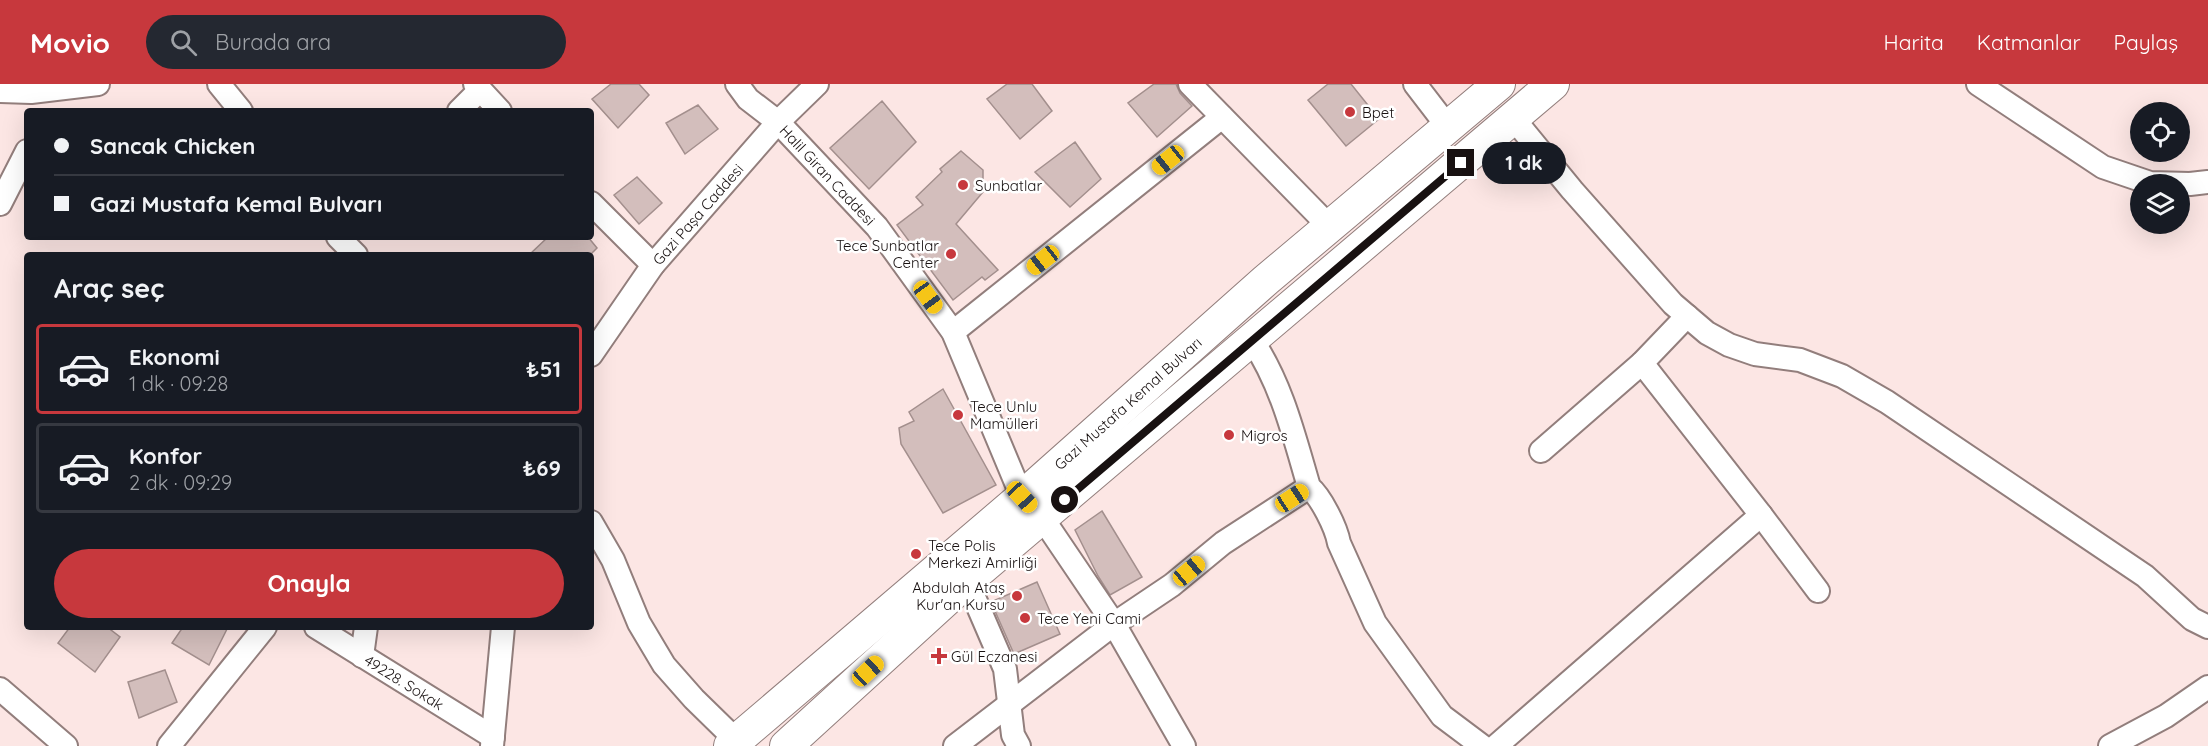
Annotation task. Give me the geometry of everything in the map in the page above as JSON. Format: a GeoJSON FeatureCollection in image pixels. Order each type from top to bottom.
{"type":"FeatureCollection","features":[{"type":"Feature","properties":{"kind":"highway","name":"Gazi Mustafa Kemal Bulvarı"},"geometry":{"type":"LineString","coordinates":[[786,746],[967,581],[1032,508],[1266,280],[1499,84]]}},
{"type":"Feature","properties":{"kind":"highway","name":"Gazi Mustafa Kemal Bulvarı"},"geometry":{"type":"LineString","coordinates":[[733,743],[1032,508],[1252,340],[1553,84]]}},
{"type":"Feature","properties":{"kind":"street"},"geometry":{"type":"LineString","coordinates":[[0,91],[98,84]]}},
{"type":"Feature","properties":{"kind":"street"},"geometry":{"type":"LineString","coordinates":[[219,84],[239,108]]}},
{"type":"Feature","properties":{"kind":"street","name":"Halil Giran Caddesi"},"geometry":{"type":"LineString","coordinates":[[737,84],[748,99],[778,122],[877,227],[953,332],[1032,508],[1114,624],[1184,746]]}},
{"type":"Feature","properties":{"kind":"street","name":"Gazi Paşa Caddesi"},"geometry":{"type":"LineString","coordinates":[[594,351],[653,265],[778,122],[817,84]]}},
{"type":"Feature","properties":{"kind":"street"},"geometry":{"type":"LineString","coordinates":[[1190,84],[1330,227]]}},
{"type":"Feature","properties":{"kind":"street"},"geometry":{"type":"LineString","coordinates":[[1415,84],[1448,127]]}},
{"type":"Feature","properties":{"kind":"street"},"geometry":{"type":"LineString","coordinates":[[1978,84],[2022,111],[2103,167],[2150,183],[2208,182]]}},
{"type":"Feature","properties":{"kind":"street"},"geometry":{"type":"LineString","coordinates":[[461,108],[478,87],[497,108]]}},
{"type":"Feature","properties":{"kind":"street"},"geometry":{"type":"LineString","coordinates":[[43,88],[46,108]]}},
{"type":"Feature","properties":{"kind":"street"},"geometry":{"type":"LineString","coordinates":[[953,332],[1222,117]]}},
{"type":"Feature","properties":{"kind":"street"},"geometry":{"type":"LineString","coordinates":[[1513,118],[1673,304],[1707,333],[1729,345],[1755,354],[1800,360],[1851,381],[1887,402],[2145,576],[2192,619],[2208,627]]}},
{"type":"Feature","properties":{"kind":"street"},"geometry":{"type":"LineString","coordinates":[[0,204],[24,157]]}},
{"type":"Feature","properties":{"kind":"street"},"geometry":{"type":"LineString","coordinates":[[594,206],[653,265]]}},
{"type":"Feature","properties":{"kind":"street"},"geometry":{"type":"LineString","coordinates":[[341,240],[353,252]]}},
{"type":"Feature","properties":{"kind":"street"},"geometry":{"type":"LineString","coordinates":[[1541,451],[1642,363],[1687,316]]}},
{"type":"Feature","properties":{"kind":"street"},"geometry":{"type":"LineString","coordinates":[[1252,340],[1267,362],[1283,400],[1309,487],[1316,492],[1337,534],[1375,623],[1442,716],[1482,746]]}},
{"type":"Feature","properties":{"kind":"street"},"geometry":{"type":"LineString","coordinates":[[1642,363],[1761,514],[1818,591]]}},
{"type":"Feature","properties":{"kind":"street"},"geometry":{"type":"LineString","coordinates":[[955,746],[1114,624],[1172,585],[1223,543],[1309,487]]}},
{"type":"Feature","properties":{"kind":"street"},"geometry":{"type":"LineString","coordinates":[[1496,746],[1761,514]]}},
{"type":"Feature","properties":{"kind":"street"},"geometry":{"type":"LineString","coordinates":[[594,527],[613,560],[639,623],[664,665],[733,743]]}},
{"type":"Feature","properties":{"kind":"street"},"geometry":{"type":"LineString","coordinates":[[967,581],[1005,669],[1013,735],[1019,746]]}},
{"type":"Feature","properties":{"kind":"street"},"geometry":{"type":"LineString","coordinates":[[169,746],[263,630]]}},
{"type":"Feature","properties":{"kind":"street","name":"49228. Sokak"},"geometry":{"type":"LineString","coordinates":[[320,630],[492,742]]}},
{"type":"Feature","properties":{"kind":"street"},"geometry":{"type":"LineString","coordinates":[[362,656],[366,630]]}},
{"type":"Feature","properties":{"kind":"street"},"geometry":{"type":"LineString","coordinates":[[492,742],[503,630]]}},
{"type":"Feature","properties":{"kind":"street"},"geometry":{"type":"LineString","coordinates":[[2110,746],[2166,716],[2208,687]]}},
{"type":"Feature","properties":{"kind":"street"},"geometry":{"type":"LineString","coordinates":[[0,689],[66,746]]}},
{"type":"Feature","properties":{"kind":"building"},"geometry":{"type":"Polygon","coordinates":[[[611,84],[639,84],[649,95],[618,128],[592,99],[611,84]]]}},
{"type":"Feature","properties":{"kind":"building"},"geometry":{"type":"Polygon","coordinates":[[[1007,84],[1032,84],[1052,111],[1020,139],[987,99],[1007,84]]]}},
{"type":"Feature","properties":{"kind":"building"},"geometry":{"type":"Polygon","coordinates":[[[1154,84],[1176,84],[1180,93],[1192,106],[1157,137],[1128,103],[1154,84]]]}},
{"type":"Feature","properties":{"kind":"building"},"geometry":{"type":"Polygon","coordinates":[[[1328,84],[1351,84],[1379,119],[1346,146],[1308,100],[1328,84]]]}},
{"type":"Feature","properties":{"kind":"building"},"geometry":{"type":"Polygon","coordinates":[[[882,101],[916,142],[869,189],[830,148],[882,101]]]}},
{"type":"Feature","properties":{"kind":"building"},"geometry":{"type":"Polygon","coordinates":[[[698,105],[718,129],[685,154],[666,123],[698,105]]]}},
{"type":"Feature","properties":{"kind":"building"},"geometry":{"type":"Polygon","coordinates":[[[1075,142],[1101,179],[1070,207],[1035,172],[1075,142]]]}},
{"type":"Feature","properties":{"kind":"building"},"geometry":{"type":"Polygon","coordinates":[[[961,151],[983,170],[983,192],[956,224],[998,270],[985,280],[982,277],[953,300],[897,225],[923,205],[916,197],[942,172],[940,169],[961,151]]]}},
{"type":"Feature","properties":{"kind":"building"},"geometry":{"type":"Polygon","coordinates":[[[637,177],[662,203],[639,224],[614,195],[637,177]]]}},
{"type":"Feature","properties":{"kind":"building"},"geometry":{"type":"Polygon","coordinates":[[[545,240],[590,240],[597,248],[593,252],[532,252],[545,240]]]}},
{"type":"Feature","properties":{"kind":"building"},"geometry":{"type":"Polygon","coordinates":[[[943,389],[996,485],[943,513],[901,444],[899,428],[914,421],[909,412],[943,389]]]}},
{"type":"Feature","properties":{"kind":"building"},"geometry":{"type":"Polygon","coordinates":[[[1102,511],[1142,577],[1110,595],[1075,530],[1102,511]]]}},
{"type":"Feature","properties":{"kind":"building","name":"Tece Yeni Cami"},"geometry":{"type":"Polygon","coordinates":[[[1037,582],[1060,634],[1014,654],[991,602],[1037,582]]]}},
{"type":"Feature","properties":{"kind":"building"},"geometry":{"type":"Polygon","coordinates":[[[68,630],[111,630],[120,637],[95,672],[58,643],[68,630]]]}},
{"type":"Feature","properties":{"kind":"building"},"geometry":{"type":"Polygon","coordinates":[[[181,630],[226,630],[209,665],[172,643],[181,630]]]}},
{"type":"Feature","properties":{"kind":"building"},"geometry":{"type":"Polygon","coordinates":[[[165,670],[177,702],[139,718],[128,682],[165,670]]]}},
{"type":"Feature","properties":{"kind":"place","name":"Bpet"},"geometry":{"type":"Point","coordinates":[1350,112]}},
{"type":"Feature","properties":{"kind":"place","name":"Sunbatlar"},"geometry":{"type":"Point","coordinates":[963,185]}},
{"type":"Feature","properties":{"kind":"place","name":"Tece Sunbatlar Center"},"geometry":{"type":"Point","coordinates":[951,254]}},
{"type":"Feature","properties":{"kind":"place","name":"Tece Unlu Mamülleri"},"geometry":{"type":"Point","coordinates":[958,415]}},
{"type":"Feature","properties":{"kind":"place","name":"Migros"},"geometry":{"type":"Point","coordinates":[1229,435]}},
{"type":"Feature","properties":{"kind":"place","name":"Tece Polis Merkezi Amirliği"},"geometry":{"type":"Point","coordinates":[916,554]}},
{"type":"Feature","properties":{"kind":"place","name":"Abdulah Ataş Kur'an Kursu"},"geometry":{"type":"Point","coordinates":[1017,596]}},
{"type":"Feature","properties":{"kind":"place","name":"Tece Yeni Cami"},"geometry":{"type":"Point","coordinates":[1025,618]}},
{"type":"Feature","properties":{"kind":"place","name":"Gül Eczanesi"},"geometry":{"type":"Point","coordinates":[939,656]}},
{"type":"Feature","properties":{"kind":"route"},"geometry":{"type":"LineString","coordinates":[[1065,500],[1461,163]]}}]}
